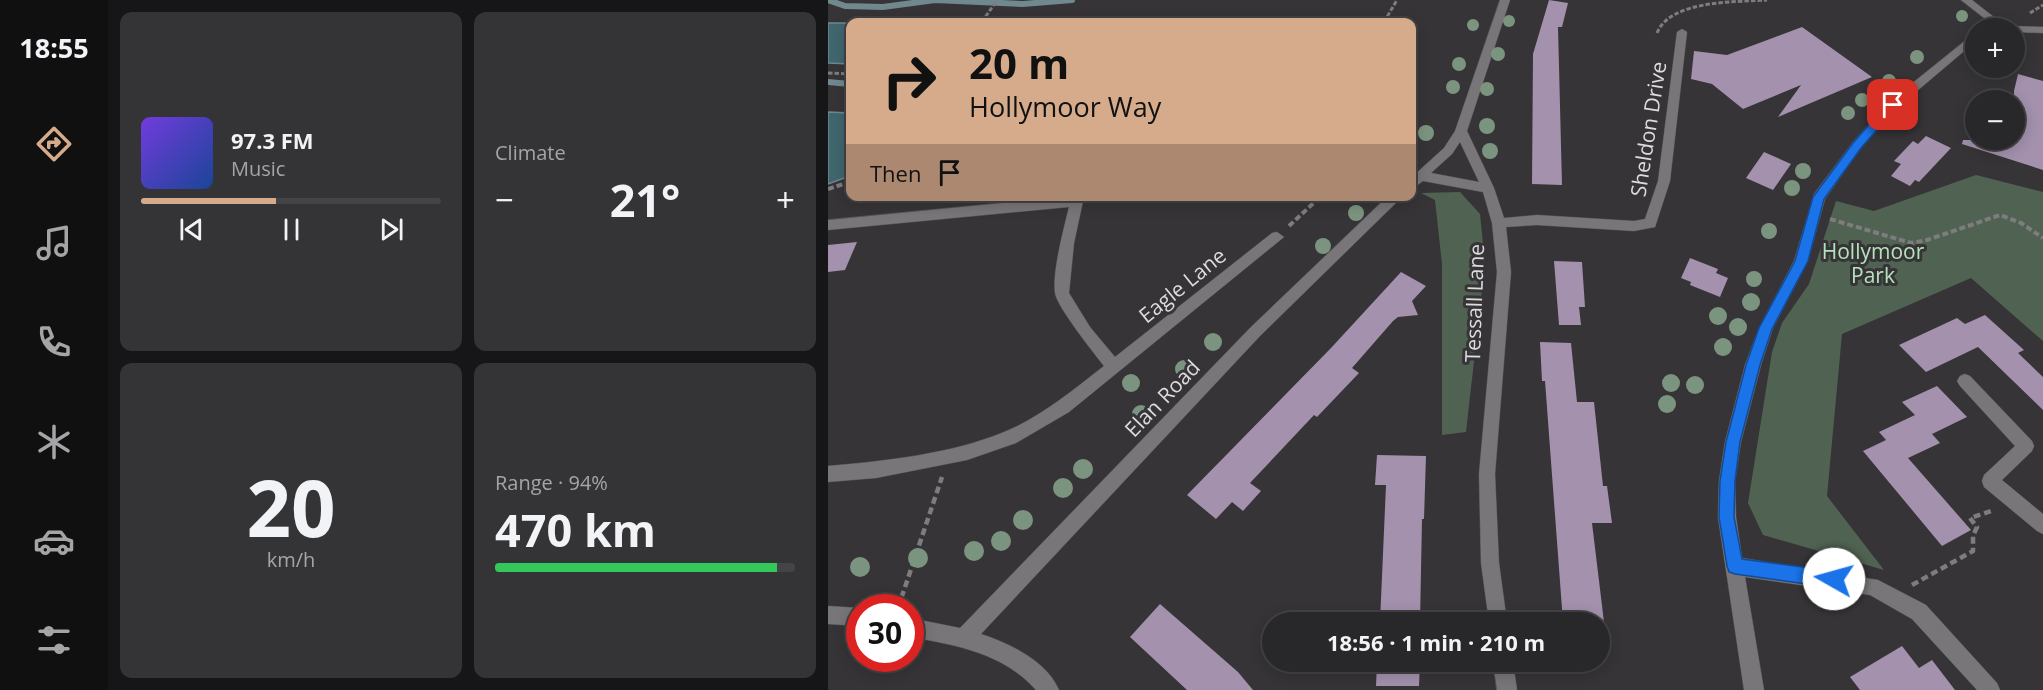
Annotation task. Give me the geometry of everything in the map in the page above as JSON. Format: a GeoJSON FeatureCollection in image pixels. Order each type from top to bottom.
{"type":"FeatureCollection","features":[{"type":"Feature","properties":{"kind":"street"},"geometry":{"type":"LineString","coordinates":[[1416,180],[1448,151],[1461,131],[1505,0]]}},
{"type":"Feature","properties":{"kind":"street"},"geometry":{"type":"LineString","coordinates":[[1966,0],[1990,18]]}},
{"type":"Feature","properties":{"kind":"street"},"geometry":{"type":"LineString","coordinates":[[2025,29],[2043,30]]}},
{"type":"Feature","properties":{"kind":"street","name":"Sheldon Drive"},"geometry":{"type":"LineString","coordinates":[[1499,223],[1547,220],[1634,226],[1650,223],[1664,181],[1682,32]]}},
{"type":"Feature","properties":{"kind":"street"},"geometry":{"type":"LineString","coordinates":[[1754,690],[1726,517],[1735,431],[1762,337],[1802,261],[1819,197],[1857,146],[1893,105],[1965,44]]}},
{"type":"Feature","properties":{"kind":"street","name":"Tessall Lane"},"geometry":{"type":"LineString","coordinates":[[1461,131],[1488,188],[1499,223],[1504,272],[1487,474],[1490,563],[1497,612]]}},
{"type":"Feature","properties":{"kind":"street"},"geometry":{"type":"LineString","coordinates":[[1416,180],[1488,188]]}},
{"type":"Feature","properties":{"kind":"street"},"geometry":{"type":"LineString","coordinates":[[828,225],[1077,201],[1067,243],[1062,294],[1085,331],[1114,367]]}},
{"type":"Feature","properties":{"kind":"street","name":"Elan Road"},"geometry":{"type":"LineString","coordinates":[[965,637],[1246,340],[1392,201]]}},
{"type":"Feature","properties":{"kind":"street","name":"Eagle Lane"},"geometry":{"type":"LineString","coordinates":[[828,474],[876,470],[950,455],[1010,438],[1063,407],[1277,237]]}},
{"type":"Feature","properties":{"kind":"street"},"geometry":{"type":"LineString","coordinates":[[1965,381],[2026,446],[1990,482],[2043,525]]}},
{"type":"Feature","properties":{"kind":"street"},"geometry":{"type":"LineString","coordinates":[[1735,566],[1872,586],[1919,612],[1990,690]]}},
{"type":"Feature","properties":{"kind":"street"},"geometry":{"type":"LineString","coordinates":[[828,615],[846,616]]}},
{"type":"Feature","properties":{"kind":"street"},"geometry":{"type":"LineString","coordinates":[[924,630],[965,637],[1017,658],[1040,677],[1049,690]]}},
{"type":"Feature","properties":{"kind":"street"},"geometry":{"type":"LineString","coordinates":[[1504,672],[1507,690]]}},
{"type":"Feature","properties":{"kind":"path"},"geometry":{"type":"LineString","coordinates":[[984,18],[997,0]]}},
{"type":"Feature","properties":{"kind":"path"},"geometry":{"type":"LineString","coordinates":[[1386,18],[1397,0]]}},
{"type":"Feature","properties":{"kind":"path"},"geometry":{"type":"LineString","coordinates":[[1657,33],[1661,22],[1670,15],[1706,3],[1767,0]]}},
{"type":"Feature","properties":{"kind":"path"},"geometry":{"type":"LineString","coordinates":[[828,73],[846,74]]}},
{"type":"Feature","properties":{"kind":"path"},"geometry":{"type":"LineString","coordinates":[[828,189],[846,183]]}},
{"type":"Feature","properties":{"kind":"path"},"geometry":{"type":"LineString","coordinates":[[1277,237],[1316,201]]}},
{"type":"Feature","properties":{"kind":"path"},"geometry":{"type":"LineString","coordinates":[[1813,213],[1911,243],[1928,240],[2000,215],[2021,223],[2043,238]]}},
{"type":"Feature","properties":{"kind":"path"},"geometry":{"type":"LineString","coordinates":[[903,594],[950,455]]}},
{"type":"Feature","properties":{"kind":"path"},"geometry":{"type":"LineString","coordinates":[[1891,597],[1972,550],[1973,536],[1977,526],[1970,518],[1993,510],[2025,510]]}},
{"type":"Feature","properties":{"kind":"green space","name":"Hollymoor Park"},"geometry":{"type":"Polygon","coordinates":[[[1976,175],[2043,192],[2043,341],[1971,278],[1842,334],[1827,496],[1884,570],[1763,535],[1748,503],[1772,352],[1782,323],[1809,284],[1836,201],[1874,211],[1976,175]]]}},
{"type":"Feature","properties":{"kind":"green space"},"geometry":{"type":"Polygon","coordinates":[[[1460,192],[1480,214],[1485,264],[1466,432],[1442,435],[1442,264],[1435,200],[1421,193],[1460,192]]]}},
{"type":"Feature","properties":{"kind":"water"},"geometry":{"type":"Polygon","coordinates":[[[828,23],[846,23],[846,64],[828,63],[828,23]]]}},
{"type":"Feature","properties":{"kind":"water"},"geometry":{"type":"Polygon","coordinates":[[[828,112],[846,113],[846,177],[828,184],[828,112]]]}},
{"type":"Feature","properties":{"kind":"building"},"geometry":{"type":"Polygon","coordinates":[[[1549,0],[1568,3],[1562,27],[1558,27],[1562,185],[1532,184],[1533,54],[1549,0]]]}},
{"type":"Feature","properties":{"kind":"building"},"geometry":{"type":"Polygon","coordinates":[[[1802,27],[1872,77],[1778,117],[1801,85],[1743,109],[1712,84],[1691,79],[1694,51],[1727,55],[1802,27]]]}},
{"type":"Feature","properties":{"kind":"building"},"geometry":{"type":"Polygon","coordinates":[[[2025,76],[2043,81],[2043,170],[1981,150],[2025,150],[2025,90],[2014,90],[2017,78],[2025,78],[2025,76]]]}},
{"type":"Feature","properties":{"kind":"building"},"geometry":{"type":"Polygon","coordinates":[[[1926,136],[1951,148],[1919,182],[1915,180],[1910,186],[1891,176],[1901,164],[1894,161],[1913,141],[1918,144],[1926,136]]]}},
{"type":"Feature","properties":{"kind":"building"},"geometry":{"type":"Polygon","coordinates":[[[1764,152],[1791,164],[1773,190],[1746,178],[1764,152]]]}},
{"type":"Feature","properties":{"kind":"building"},"geometry":{"type":"Polygon","coordinates":[[[857,242],[845,270],[828,272],[828,245],[857,242]]]}},
{"type":"Feature","properties":{"kind":"building"},"geometry":{"type":"Polygon","coordinates":[[[1690,258],[1718,269],[1716,273],[1728,278],[1720,297],[1690,285],[1691,282],[1681,278],[1690,258]]]}},
{"type":"Feature","properties":{"kind":"building"},"geometry":{"type":"Polygon","coordinates":[[[1554,261],[1582,262],[1585,307],[1579,307],[1581,325],[1559,325],[1554,261]]]}},
{"type":"Feature","properties":{"kind":"building"},"geometry":{"type":"Polygon","coordinates":[[[1401,272],[1426,286],[1412,301],[1418,315],[1398,317],[1393,321],[1352,368],[1359,373],[1317,417],[1314,415],[1250,483],[1261,491],[1243,511],[1232,502],[1216,519],[1187,495],[1331,348],[1401,272]]]}},
{"type":"Feature","properties":{"kind":"building"},"geometry":{"type":"Polygon","coordinates":[[[1985,315],[2024,350],[2018,353],[2043,377],[2043,410],[1978,347],[1926,372],[1899,345],[1957,318],[1965,324],[1985,315]]]}},
{"type":"Feature","properties":{"kind":"building"},"geometry":{"type":"Polygon","coordinates":[[[1540,342],[1571,343],[1577,402],[1594,402],[1603,486],[1607,486],[1612,523],[1592,523],[1603,612],[1562,612],[1545,381],[1542,381],[1540,342]]]}},
{"type":"Feature","properties":{"kind":"building"},"geometry":{"type":"Polygon","coordinates":[[[1937,386],[1967,417],[1932,434],[1940,443],[1908,458],[1971,530],[1942,546],[1863,451],[1886,440],[1879,432],[1915,415],[1902,402],[1937,386]]]}},
{"type":"Feature","properties":{"kind":"building"},"geometry":{"type":"Polygon","coordinates":[[[1377,455],[1426,456],[1420,612],[1380,612],[1386,485],[1375,485],[1377,455]]]}},
{"type":"Feature","properties":{"kind":"building"},"geometry":{"type":"Polygon","coordinates":[[[1160,604],[1238,672],[1253,690],[1187,690],[1130,637],[1160,604]]]}},
{"type":"Feature","properties":{"kind":"building"},"geometry":{"type":"Polygon","coordinates":[[[1902,646],[1919,668],[1932,660],[1955,690],[1860,690],[1850,677],[1902,646]]]}},
{"type":"Feature","properties":{"kind":"building"},"geometry":{"type":"Polygon","coordinates":[[[1377,672],[1420,672],[1419,686],[1376,686],[1377,672]]]}},
{"type":"Feature","properties":{"kind":"waterway"},"geometry":{"type":"LineString","coordinates":[[828,0],[845,6],[883,7],[935,0],[1023,4],[1072,0]]}},
{"type":"Feature","properties":{"kind":"waterway"},"geometry":{"type":"LineString","coordinates":[[828,82],[846,84]]}},
{"type":"Feature","properties":{"kind":"route"},"geometry":{"type":"LineString","coordinates":[[1834,579],[1735,566],[1726,517],[1728,481],[1733,442],[1753,365],[1766,328],[1802,261],[1819,197],[1857,146],[1893,105]]}}]}
